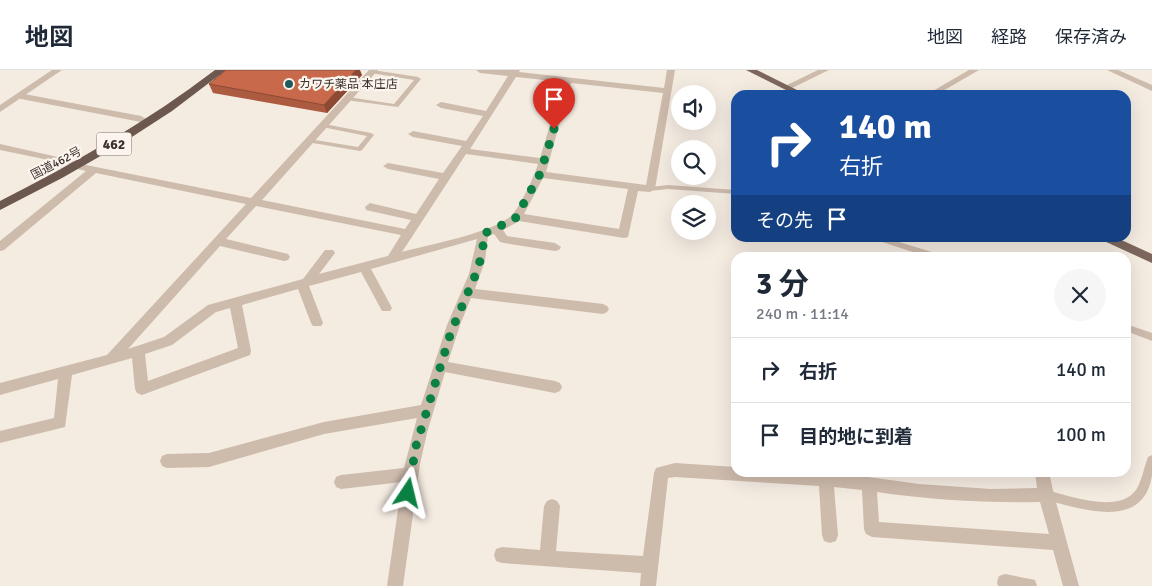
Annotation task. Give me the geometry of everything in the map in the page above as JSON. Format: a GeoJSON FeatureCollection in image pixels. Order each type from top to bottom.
{"type":"FeatureCollection","features":[{"type":"Feature","properties":{"kind":"highway","name":"国道462号"},"geometry":{"type":"LineString","coordinates":[[0,199],[74,164],[141,119],[208,70]]}},
{"type":"Feature","properties":{"kind":"highway","name":"国道462号"},"geometry":{"type":"LineString","coordinates":[[0,206],[140,128],[221,70]]}},
{"type":"Feature","properties":{"kind":"main road"},"geometry":{"type":"LineString","coordinates":[[750,70],[792,90]]}},
{"type":"Feature","properties":{"kind":"main road"},"geometry":{"type":"LineString","coordinates":[[1116,242],[1152,260]]}},
{"type":"Feature","properties":{"kind":"street"},"geometry":{"type":"LineString","coordinates":[[0,109],[58,70]]}},
{"type":"Feature","properties":{"kind":"street"},"geometry":{"type":"LineString","coordinates":[[480,70],[515,72],[668,91]]}},
{"type":"Feature","properties":{"kind":"street"},"geometry":{"type":"LineString","coordinates":[[540,174],[650,189],[672,70]]}},
{"type":"Feature","properties":{"kind":"street"},"geometry":{"type":"LineString","coordinates":[[787,88],[825,70]]}},
{"type":"Feature","properties":{"kind":"street"},"geometry":{"type":"LineString","coordinates":[[939,90],[975,70]]}},
{"type":"Feature","properties":{"kind":"street"},"geometry":{"type":"LineString","coordinates":[[1111,70],[1152,88]]}},
{"type":"Feature","properties":{"kind":"street"},"geometry":{"type":"LineString","coordinates":[[110,359],[373,71]]}},
{"type":"Feature","properties":{"kind":"street"},"geometry":{"type":"LineString","coordinates":[[391,260],[515,72]]}},
{"type":"Feature","properties":{"kind":"street"},"geometry":{"type":"LineString","coordinates":[[0,389],[168,341],[212,308],[391,260],[483,234],[496,228],[516,217],[540,174],[568,80]]}},
{"type":"Feature","properties":{"kind":"street"},"geometry":{"type":"LineString","coordinates":[[18,96],[141,119]]}},
{"type":"Feature","properties":{"kind":"street"},"geometry":{"type":"LineString","coordinates":[[441,105],[489,114]]}},
{"type":"Feature","properties":{"kind":"street"},"geometry":{"type":"LineString","coordinates":[[413,134],[466,147],[544,162]]}},
{"type":"Feature","properties":{"kind":"street"},"geometry":{"type":"LineString","coordinates":[[0,146],[93,170],[408,233]]}},
{"type":"Feature","properties":{"kind":"street"},"geometry":{"type":"LineString","coordinates":[[388,166],[446,177]]}},
{"type":"Feature","properties":{"kind":"street"},"geometry":{"type":"LineString","coordinates":[[0,247],[93,170]]}},
{"type":"Feature","properties":{"kind":"street"},"geometry":{"type":"LineString","coordinates":[[516,217],[624,234],[634,187]]}},
{"type":"Feature","properties":{"kind":"street"},"geometry":{"type":"LineString","coordinates":[[370,207],[419,218]]}},
{"type":"Feature","properties":{"kind":"street"},"geometry":{"type":"LineString","coordinates":[[496,228],[504,239],[555,246]]}},
{"type":"Feature","properties":{"kind":"street"},"geometry":{"type":"LineString","coordinates":[[395,586],[401,530],[416,446],[451,332],[478,269],[483,248],[483,234]]}},
{"type":"Feature","properties":{"kind":"street"},"geometry":{"type":"LineString","coordinates":[[218,241],[284,257]]}},
{"type":"Feature","properties":{"kind":"street"},"geometry":{"type":"LineString","coordinates":[[304,284],[329,253]]}},
{"type":"Feature","properties":{"kind":"street"},"geometry":{"type":"LineString","coordinates":[[364,267],[386,308]]}},
{"type":"Feature","properties":{"kind":"street"},"geometry":{"type":"LineString","coordinates":[[304,284],[317,323]]}},
{"type":"Feature","properties":{"kind":"street"},"geometry":{"type":"LineString","coordinates":[[468,293],[603,309]]}},
{"type":"Feature","properties":{"kind":"street"},"geometry":{"type":"LineString","coordinates":[[138,350],[142,389],[245,351],[235,302]]}},
{"type":"Feature","properties":{"kind":"street"},"geometry":{"type":"LineString","coordinates":[[441,366],[556,387]]}},
{"type":"Feature","properties":{"kind":"street"},"geometry":{"type":"LineString","coordinates":[[0,437],[60,423],[66,371]]}},
{"type":"Feature","properties":{"kind":"street"},"geometry":{"type":"LineString","coordinates":[[167,461],[209,460],[324,428],[427,410]]}},
{"type":"Feature","properties":{"kind":"street"},"geometry":{"type":"LineString","coordinates":[[648,586],[661,473],[675,470],[731,472]]}},
{"type":"Feature","properties":{"kind":"street"},"geometry":{"type":"LineString","coordinates":[[341,482],[411,474]]}},
{"type":"Feature","properties":{"kind":"street"},"geometry":{"type":"LineString","coordinates":[[825,477],[830,535]]}},
{"type":"Feature","properties":{"kind":"street"},"geometry":{"type":"LineString","coordinates":[[830,477],[919,491],[991,496],[1046,495]]}},
{"type":"Feature","properties":{"kind":"street"},"geometry":{"type":"LineString","coordinates":[[1043,477],[1046,495],[1072,586]]}},
{"type":"Feature","properties":{"kind":"street"},"geometry":{"type":"LineString","coordinates":[[869,484],[872,529],[1059,543]]}},
{"type":"Feature","properties":{"kind":"street"},"geometry":{"type":"LineString","coordinates":[[547,558],[552,506]]}},
{"type":"Feature","properties":{"kind":"street"},"geometry":{"type":"LineString","coordinates":[[502,555],[650,565]]}},
{"type":"Feature","properties":{"kind":"street"},"geometry":{"type":"LineString","coordinates":[[1005,582],[1029,586]]}},
{"type":"Feature","properties":{"kind":"lane"},"geometry":{"type":"LineString","coordinates":[[348,99],[396,106],[418,79],[373,71]]}},
{"type":"Feature","properties":{"kind":"lane"},"geometry":{"type":"LineString","coordinates":[[309,141],[360,149],[371,135],[324,126]]}},
{"type":"Feature","properties":{"kind":"lane"},"geometry":{"type":"LineString","coordinates":[[650,189],[668,187],[731,192]]}},
{"type":"Feature","properties":{"kind":"lane"},"geometry":{"type":"LineString","coordinates":[[892,242],[923,252]]}},
{"type":"Feature","properties":{"kind":"lane"},"geometry":{"type":"LineString","coordinates":[[1131,329],[1152,337]]}},
{"type":"Feature","properties":{"kind":"lane"},"geometry":{"type":"LineString","coordinates":[[1046,495],[1110,509],[1128,505],[1140,494],[1152,460]]}},
{"type":"Feature","properties":{"kind":"building","name":"カワチ薬品 本庄店"},"geometry":{"type":"Polygon","coordinates":[[[226,70],[356,70],[324,105],[209,84],[226,70]]]}},
{"type":"Feature","properties":{"kind":"place","name":"カワチ薬品 本庄店"},"geometry":{"type":"Point","coordinates":[289,84]}},
{"type":"Feature","properties":{"kind":"route"},"geometry":{"type":"LineString","coordinates":[[408,493],[416,446],[451,332],[478,269],[483,248],[483,234],[515,219],[540,174],[554,129]]}}]}
